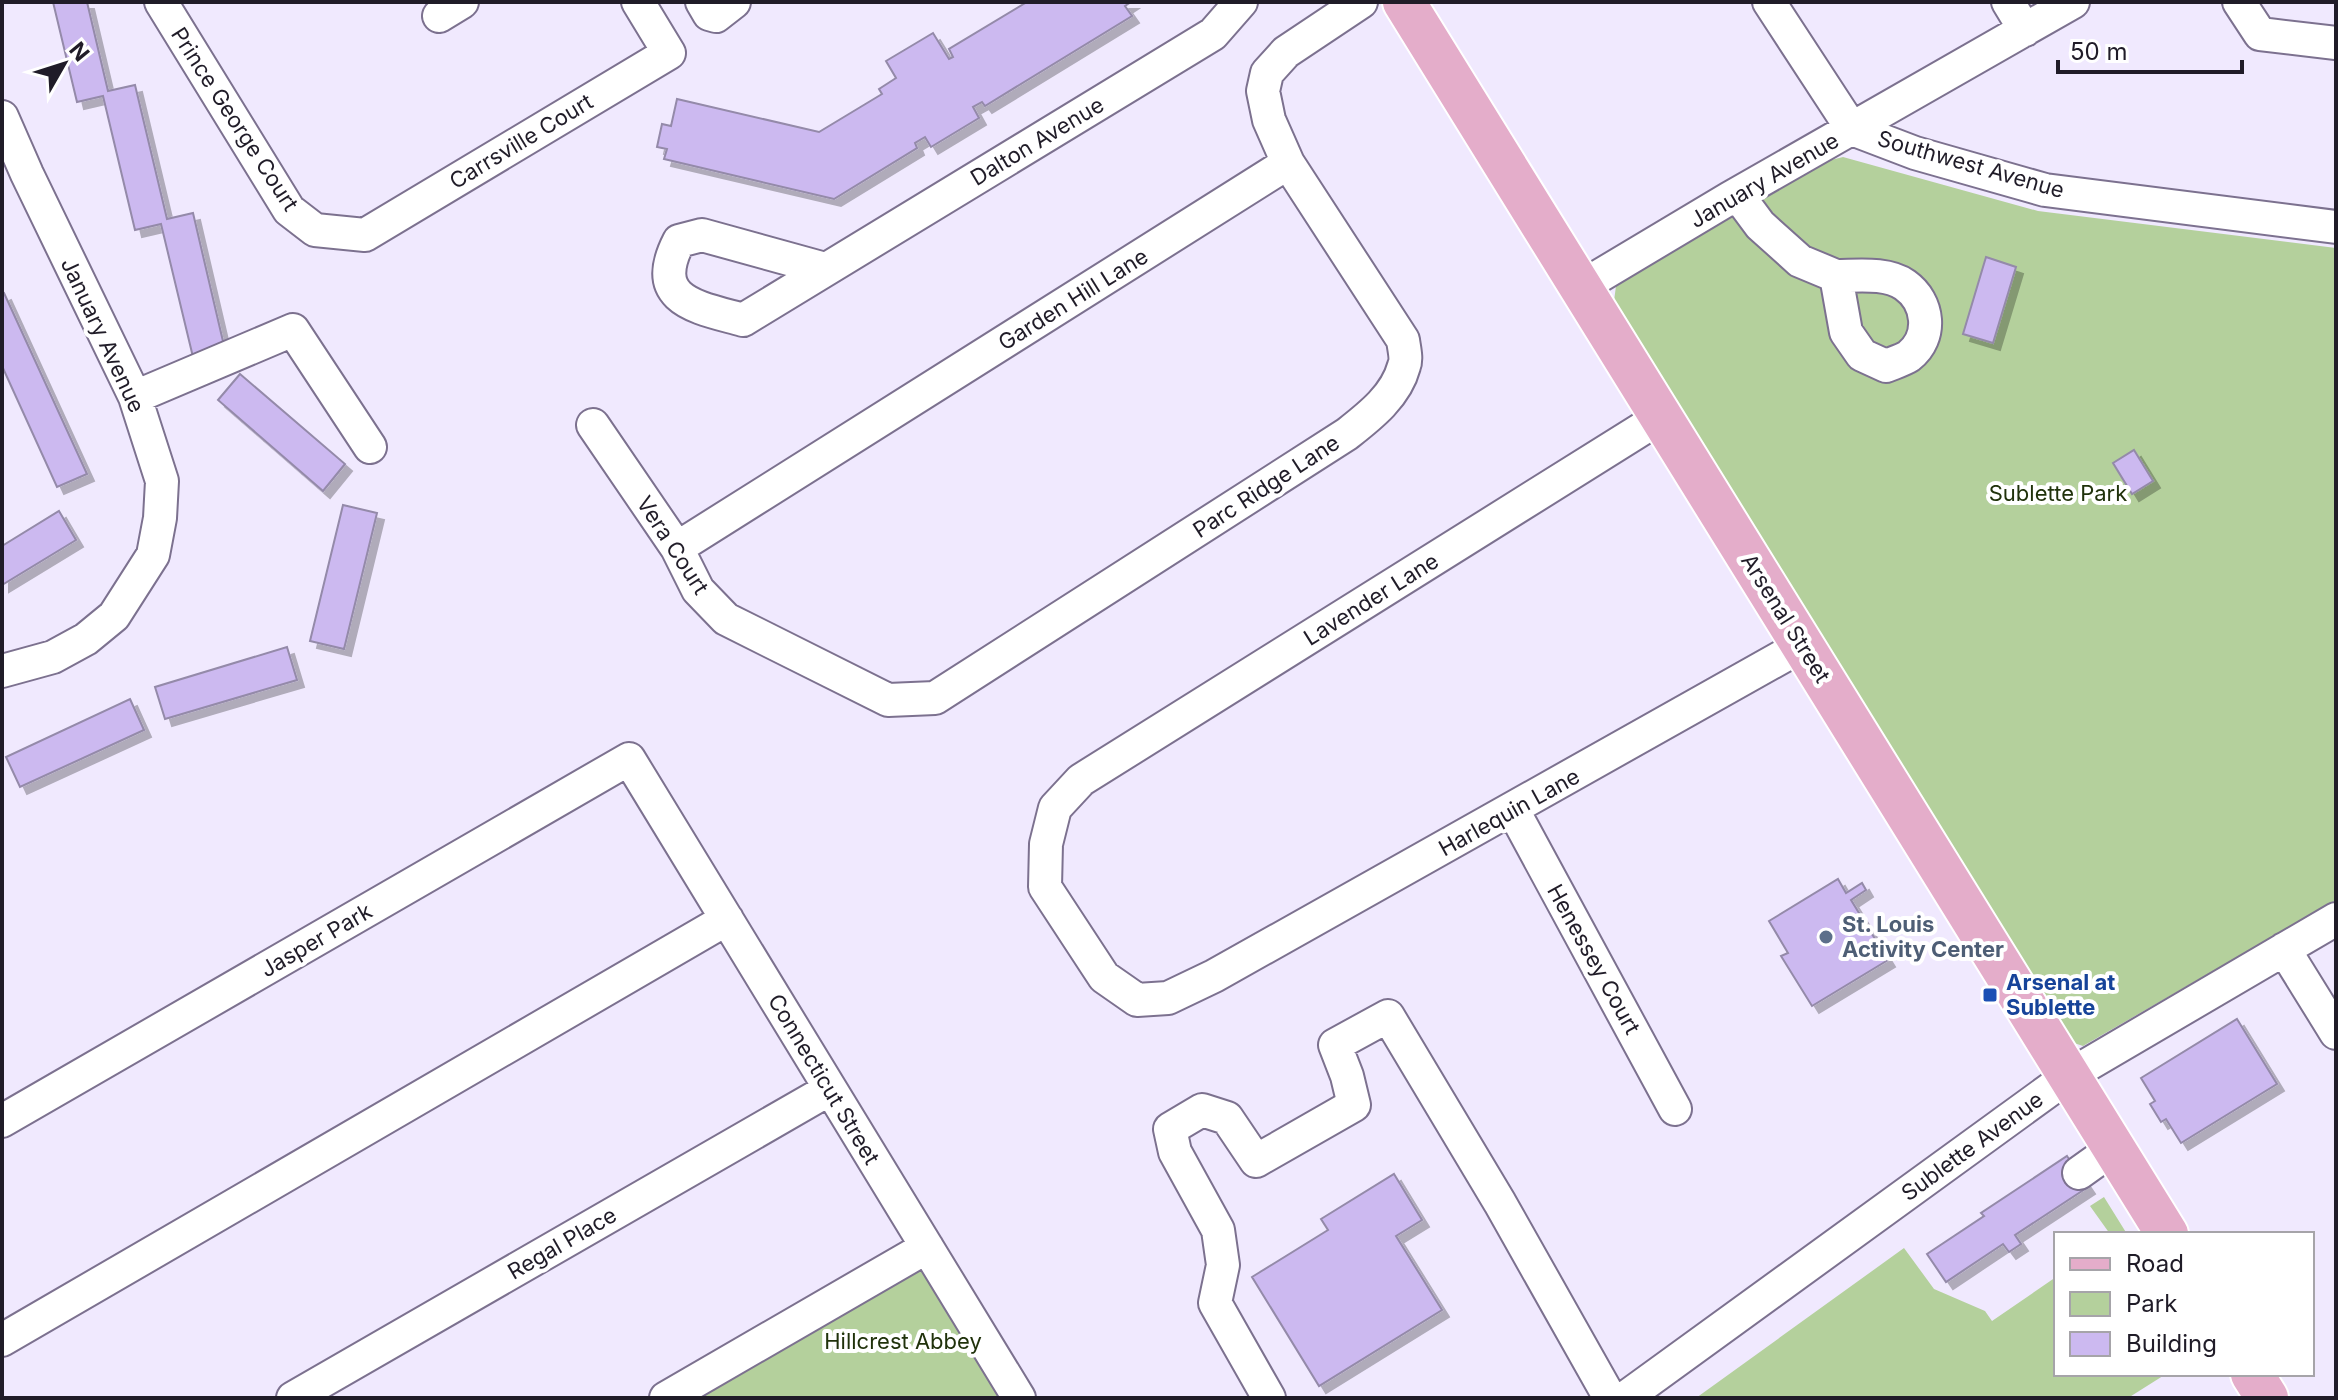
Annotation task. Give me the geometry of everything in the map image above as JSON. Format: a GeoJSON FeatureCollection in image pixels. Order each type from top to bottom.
{"type":"FeatureCollection","features":[{"type":"Feature","properties":{"kind":"main road","name":"Arsenal Street"},"geometry":{"type":"LineString","coordinates":[[1404,2],[2166,1232]]}},
{"type":"Feature","properties":{"kind":"main road"},"geometry":{"type":"LineString","coordinates":[[2253,1376],[2267,1398]]}},
{"type":"Feature","properties":{"kind":"street","name":"Prince George Court"},"geometry":{"type":"LineString","coordinates":[[161,2],[289,210],[315,230]]}},
{"type":"Feature","properties":{"kind":"street","name":"Carrsville Court"},"geometry":{"type":"LineString","coordinates":[[315,230],[365,235],[669,53],[638,2]]}},
{"type":"Feature","properties":{"kind":"street","name":"Dalton Avenue"},"geometry":{"type":"LineString","coordinates":[[825,269],[1213,34],[1241,2]]}},
{"type":"Feature","properties":{"kind":"street"},"geometry":{"type":"LineString","coordinates":[[1288,163],[1269,120],[1263,91],[1267,73],[1286,52],[1361,2]]}},
{"type":"Feature","properties":{"kind":"street","name":"Southwest Avenue"},"geometry":{"type":"LineString","coordinates":[[1769,2],[1852,129],[1915,153],[2045,190],[2336,227]]}},
{"type":"Feature","properties":{"kind":"street"},"geometry":{"type":"LineString","coordinates":[[2008,2],[2025,30]]}},
{"type":"Feature","properties":{"kind":"street","name":"January Avenue"},"geometry":{"type":"LineString","coordinates":[[1581,287],[2073,2]]}},
{"type":"Feature","properties":{"kind":"street"},"geometry":{"type":"LineString","coordinates":[[2239,2],[2260,34],[2336,43]]}},
{"type":"Feature","properties":{"kind":"street","name":"January Avenue"},"geometry":{"type":"LineString","coordinates":[[2,117],[14,180],[135,397],[162,481],[160,518],[153,555],[114,616],[86,639],[53,657],[2,671]]}},
{"type":"Feature","properties":{"kind":"street","name":"Garden Hill Lane"},"geometry":{"type":"LineString","coordinates":[[677,548],[1288,163]]}},
{"type":"Feature","properties":{"kind":"street","name":"Parc Ridge Lane"},"geometry":{"type":"LineString","coordinates":[[903,699],[935,698],[1334,443],[1377,411],[1394,388],[1405,364],[1403,340],[1288,163]]}},
{"type":"Feature","properties":{"kind":"street"},"geometry":{"type":"LineString","coordinates":[[1737,194],[1760,225],[1800,261],[1836,276]]}},
{"type":"Feature","properties":{"kind":"street"},"geometry":{"type":"LineString","coordinates":[[135,397],[293,330],[370,447]]}},
{"type":"Feature","properties":{"kind":"street","name":"Lavender Lane"},"geometry":{"type":"LineString","coordinates":[[1214,976],[1168,998],[1137,1000],[1104,977],[1045,887],[1046,844],[1055,808],[1081,780],[1661,417]]}},
{"type":"Feature","properties":{"kind":"street","name":"Vera Court"},"geometry":{"type":"LineString","coordinates":[[593,425],[677,548],[698,590],[726,619],[884,698],[903,699]]}},
{"type":"Feature","properties":{"kind":"street","name":"Harlequin Lane"},"geometry":{"type":"LineString","coordinates":[[1214,976],[1803,645]]}},
{"type":"Feature","properties":{"kind":"street","name":"Connecticut Street"},"geometry":{"type":"LineString","coordinates":[[629,759],[1019,1398]]}},
{"type":"Feature","properties":{"kind":"street","name":"Jasper Park"},"geometry":{"type":"LineString","coordinates":[[2,1121],[629,759]]}},
{"type":"Feature","properties":{"kind":"street","name":"Henessey Court"},"geometry":{"type":"LineString","coordinates":[[1513,810],[1675,1109]]}},
{"type":"Feature","properties":{"kind":"street"},"geometry":{"type":"LineString","coordinates":[[2,1340],[727,919]]}},
{"type":"Feature","properties":{"kind":"street","name":"Sublette Avenue"},"geometry":{"type":"LineString","coordinates":[[1625,1398],[2070,1075],[2336,919]]}},
{"type":"Feature","properties":{"kind":"street"},"geometry":{"type":"LineString","coordinates":[[2284,949],[2336,1033]]}},
{"type":"Feature","properties":{"kind":"street"},"geometry":{"type":"LineString","coordinates":[[1269,1398],[1215,1303],[1223,1265],[1218,1230],[1175,1152],[1170,1129],[1202,1110],[1227,1118],[1256,1161],[1354,1105],[1335,1045],[1388,1016],[1500,1203],[1610,1398]]}},
{"type":"Feature","properties":{"kind":"street","name":"Regal Place"},"geometry":{"type":"LineString","coordinates":[[293,1398],[830,1089]]}},
{"type":"Feature","properties":{"kind":"street"},"geometry":{"type":"LineString","coordinates":[[2079,1173],[2114,1148]]}},
{"type":"Feature","properties":{"kind":"street"},"geometry":{"type":"LineString","coordinates":[[666,1398],[927,1247]]}},
{"type":"Feature","properties":{"kind":"green space","name":"Sublette Park"},"geometry":{"type":"Polygon","coordinates":[[[1843,157],[2038,211],[2336,248],[2336,900],[2083,1046],[2071,1042],[1614,301],[1616,286],[1621,281],[1831,160],[1843,157]]]}},
{"type":"Feature","properties":{"kind":"green space"},"geometry":{"type":"Polygon","coordinates":[[[2104,1197],[2126,1232],[2109,1232],[2090,1206],[2104,1197]]]}},
{"type":"Feature","properties":{"kind":"green space"},"geometry":{"type":"Polygon","coordinates":[[[1904,1248],[1934,1289],[1985,1311],[1992,1321],[2054,1278],[2054,1376],[2163,1376],[2128,1398],[1696,1398],[1904,1248]]]}},
{"type":"Feature","properties":{"kind":"green space","name":"Hillcrest Abbey"},"geometry":{"type":"Polygon","coordinates":[[[921,1262],[1005,1398],[689,1398],[921,1262]]]}},
{"type":"Feature","properties":{"kind":"building"},"geometry":{"type":"Polygon","coordinates":[[[53,2],[87,2],[108,91],[135,85],[167,219],[193,213],[225,350],[193,357],[161,224],[135,230],[103,96],[77,102],[53,2]]]}},
{"type":"Feature","properties":{"kind":"building"},"geometry":{"type":"Polygon","coordinates":[[[1027,2],[1131,2],[1125,6],[1132,16],[985,106],[982,102],[973,107],[979,118],[931,147],[925,137],[915,143],[917,148],[834,199],[664,159],[667,149],[657,147],[662,124],[671,126],[677,99],[819,132],[882,94],[879,89],[896,78],[886,61],[933,33],[949,59],[953,57],[949,49],[1027,2]]]}},
{"type":"Feature","properties":{"kind":"building"},"geometry":{"type":"Polygon","coordinates":[[[1986,257],[2016,267],[1993,343],[1963,334],[1986,257]]]}},
{"type":"Feature","properties":{"kind":"building"},"geometry":{"type":"Polygon","coordinates":[[[4,293],[87,474],[57,487],[2,366],[4,293]]]}},
{"type":"Feature","properties":{"kind":"building"},"geometry":{"type":"Polygon","coordinates":[[[240,374],[345,464],[323,491],[218,400],[240,374]]]}},
{"type":"Feature","properties":{"kind":"building"},"geometry":{"type":"Polygon","coordinates":[[[2134,450],[2153,481],[2132,494],[2113,463],[2134,450]]]}},
{"type":"Feature","properties":{"kind":"building"},"geometry":{"type":"Polygon","coordinates":[[[343,505],[377,513],[344,649],[310,641],[343,505]]]}},
{"type":"Feature","properties":{"kind":"building"},"geometry":{"type":"Polygon","coordinates":[[[59,511],[76,540],[2,585],[2,546],[59,511]]]}},
{"type":"Feature","properties":{"kind":"building"},"geometry":{"type":"Polygon","coordinates":[[[287,647],[297,680],[165,719],[155,687],[287,647]]]}},
{"type":"Feature","properties":{"kind":"building"},"geometry":{"type":"Polygon","coordinates":[[[130,699],[144,730],[20,787],[6,757],[130,699]]]}},
{"type":"Feature","properties":{"kind":"building","name":"St. Louis Activity Center"},"geometry":{"type":"Polygon","coordinates":[[[1838,879],[1846,893],[1862,883],[1866,890],[1851,900],[1888,960],[1812,1006],[1781,956],[1788,953],[1769,921],[1838,879]]]}},
{"type":"Feature","properties":{"kind":"building"},"geometry":{"type":"Polygon","coordinates":[[[2237,1019],[2277,1084],[2181,1143],[2166,1119],[2161,1122],[2150,1104],[2155,1101],[2141,1078],[2237,1019]]]}},
{"type":"Feature","properties":{"kind":"building"},"geometry":{"type":"Polygon","coordinates":[[[2067,1156],[2088,1187],[2015,1235],[2021,1244],[2009,1252],[2003,1244],[1946,1282],[1927,1254],[1984,1216],[1981,1213],[2067,1156]]]}},
{"type":"Feature","properties":{"kind":"building"},"geometry":{"type":"Polygon","coordinates":[[[1394,1174],[1422,1220],[1396,1236],[1442,1310],[1319,1386],[1252,1277],[1328,1230],[1321,1219],[1394,1174]]]}},
{"type":"Feature","properties":{"kind":"place","name":"St. Louis Activity Center"},"geometry":{"type":"Point","coordinates":[1826,937]}},
{"type":"Feature","properties":{"kind":"place","name":"Arsenal at Sublette"},"geometry":{"type":"Point","coordinates":[1990,995]}}]}
